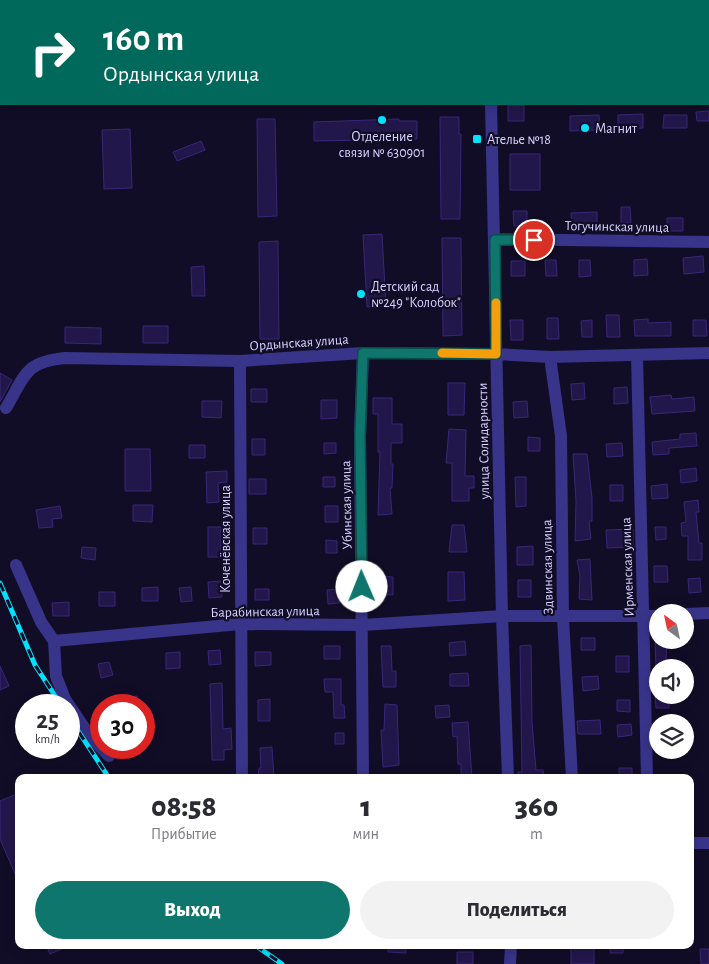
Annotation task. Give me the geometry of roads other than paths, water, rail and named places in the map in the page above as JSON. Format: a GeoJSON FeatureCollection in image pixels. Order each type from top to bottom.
{"type":"FeatureCollection","features":[{"type":"Feature","properties":{"kind":"street","name":"улица Солидарности"},"geometry":{"type":"LineString","coordinates":[[491,105],[502,616],[508,774]]}},
{"type":"Feature","properties":{"kind":"street","name":"Тогучинская улица"},"geometry":{"type":"LineString","coordinates":[[495,240],[709,242]]}},
{"type":"Feature","properties":{"kind":"street","name":"Ордынская улица"},"geometry":{"type":"LineString","coordinates":[[6,408],[31,367],[47,360],[240,361],[363,353],[496,354],[550,357],[709,353]]}},
{"type":"Feature","properties":{"kind":"street","name":"Убинская улица"},"geometry":{"type":"LineString","coordinates":[[363,353],[360,436],[363,774]]}},
{"type":"Feature","properties":{"kind":"street","name":"Ирменская улица"},"geometry":{"type":"LineString","coordinates":[[637,355],[647,774]]}},
{"type":"Feature","properties":{"kind":"street","name":"Здвинская улица"},"geometry":{"type":"LineString","coordinates":[[550,357],[561,436],[563,618],[572,774]]}},
{"type":"Feature","properties":{"kind":"street","name":"Коченёвская улица"},"geometry":{"type":"LineString","coordinates":[[240,361],[242,774]]}},
{"type":"Feature","properties":{"kind":"street"},"geometry":{"type":"LineString","coordinates":[[16,565],[42,622],[54,641],[56,676],[65,699],[90,736]]}},
{"type":"Feature","properties":{"kind":"street"},"geometry":{"type":"LineString","coordinates":[[694,614],[709,613]]}},
{"type":"Feature","properties":{"kind":"street","name":"Барабинская улица"},"geometry":{"type":"LineString","coordinates":[[54,641],[240,624],[363,625],[502,616],[563,618],[649,616]]}},
{"type":"Feature","properties":{"kind":"street"},"geometry":{"type":"LineString","coordinates":[[694,844],[709,843]]}},
{"type":"Feature","properties":{"kind":"street"},"geometry":{"type":"LineString","coordinates":[[510,964],[511,949]]}},
{"type":"Feature","properties":{"kind":"railway"},"geometry":{"type":"LineString","coordinates":[[0,583],[35,665],[54,694]]}},
{"type":"Feature","properties":{"kind":"railway"},"geometry":{"type":"LineString","coordinates":[[80,734],[106,774]]}},
{"type":"Feature","properties":{"kind":"railway"},"geometry":{"type":"LineString","coordinates":[[261,949],[282,964]]}},
{"type":"Feature","properties":{"kind":"place","name":"Отделение связи № 630901"},"geometry":{"type":"Point","coordinates":[382,120]}},
{"type":"Feature","properties":{"kind":"place","name":"Магнит"},"geometry":{"type":"Point","coordinates":[585,128]}},
{"type":"Feature","properties":{"kind":"place","name":"Ателье №18"},"geometry":{"type":"Point","coordinates":[477,139]}},
{"type":"Feature","properties":{"kind":"place","name":"Детский сад №249 \"Колобок\""},"geometry":{"type":"Point","coordinates":[361,294]}}]}
